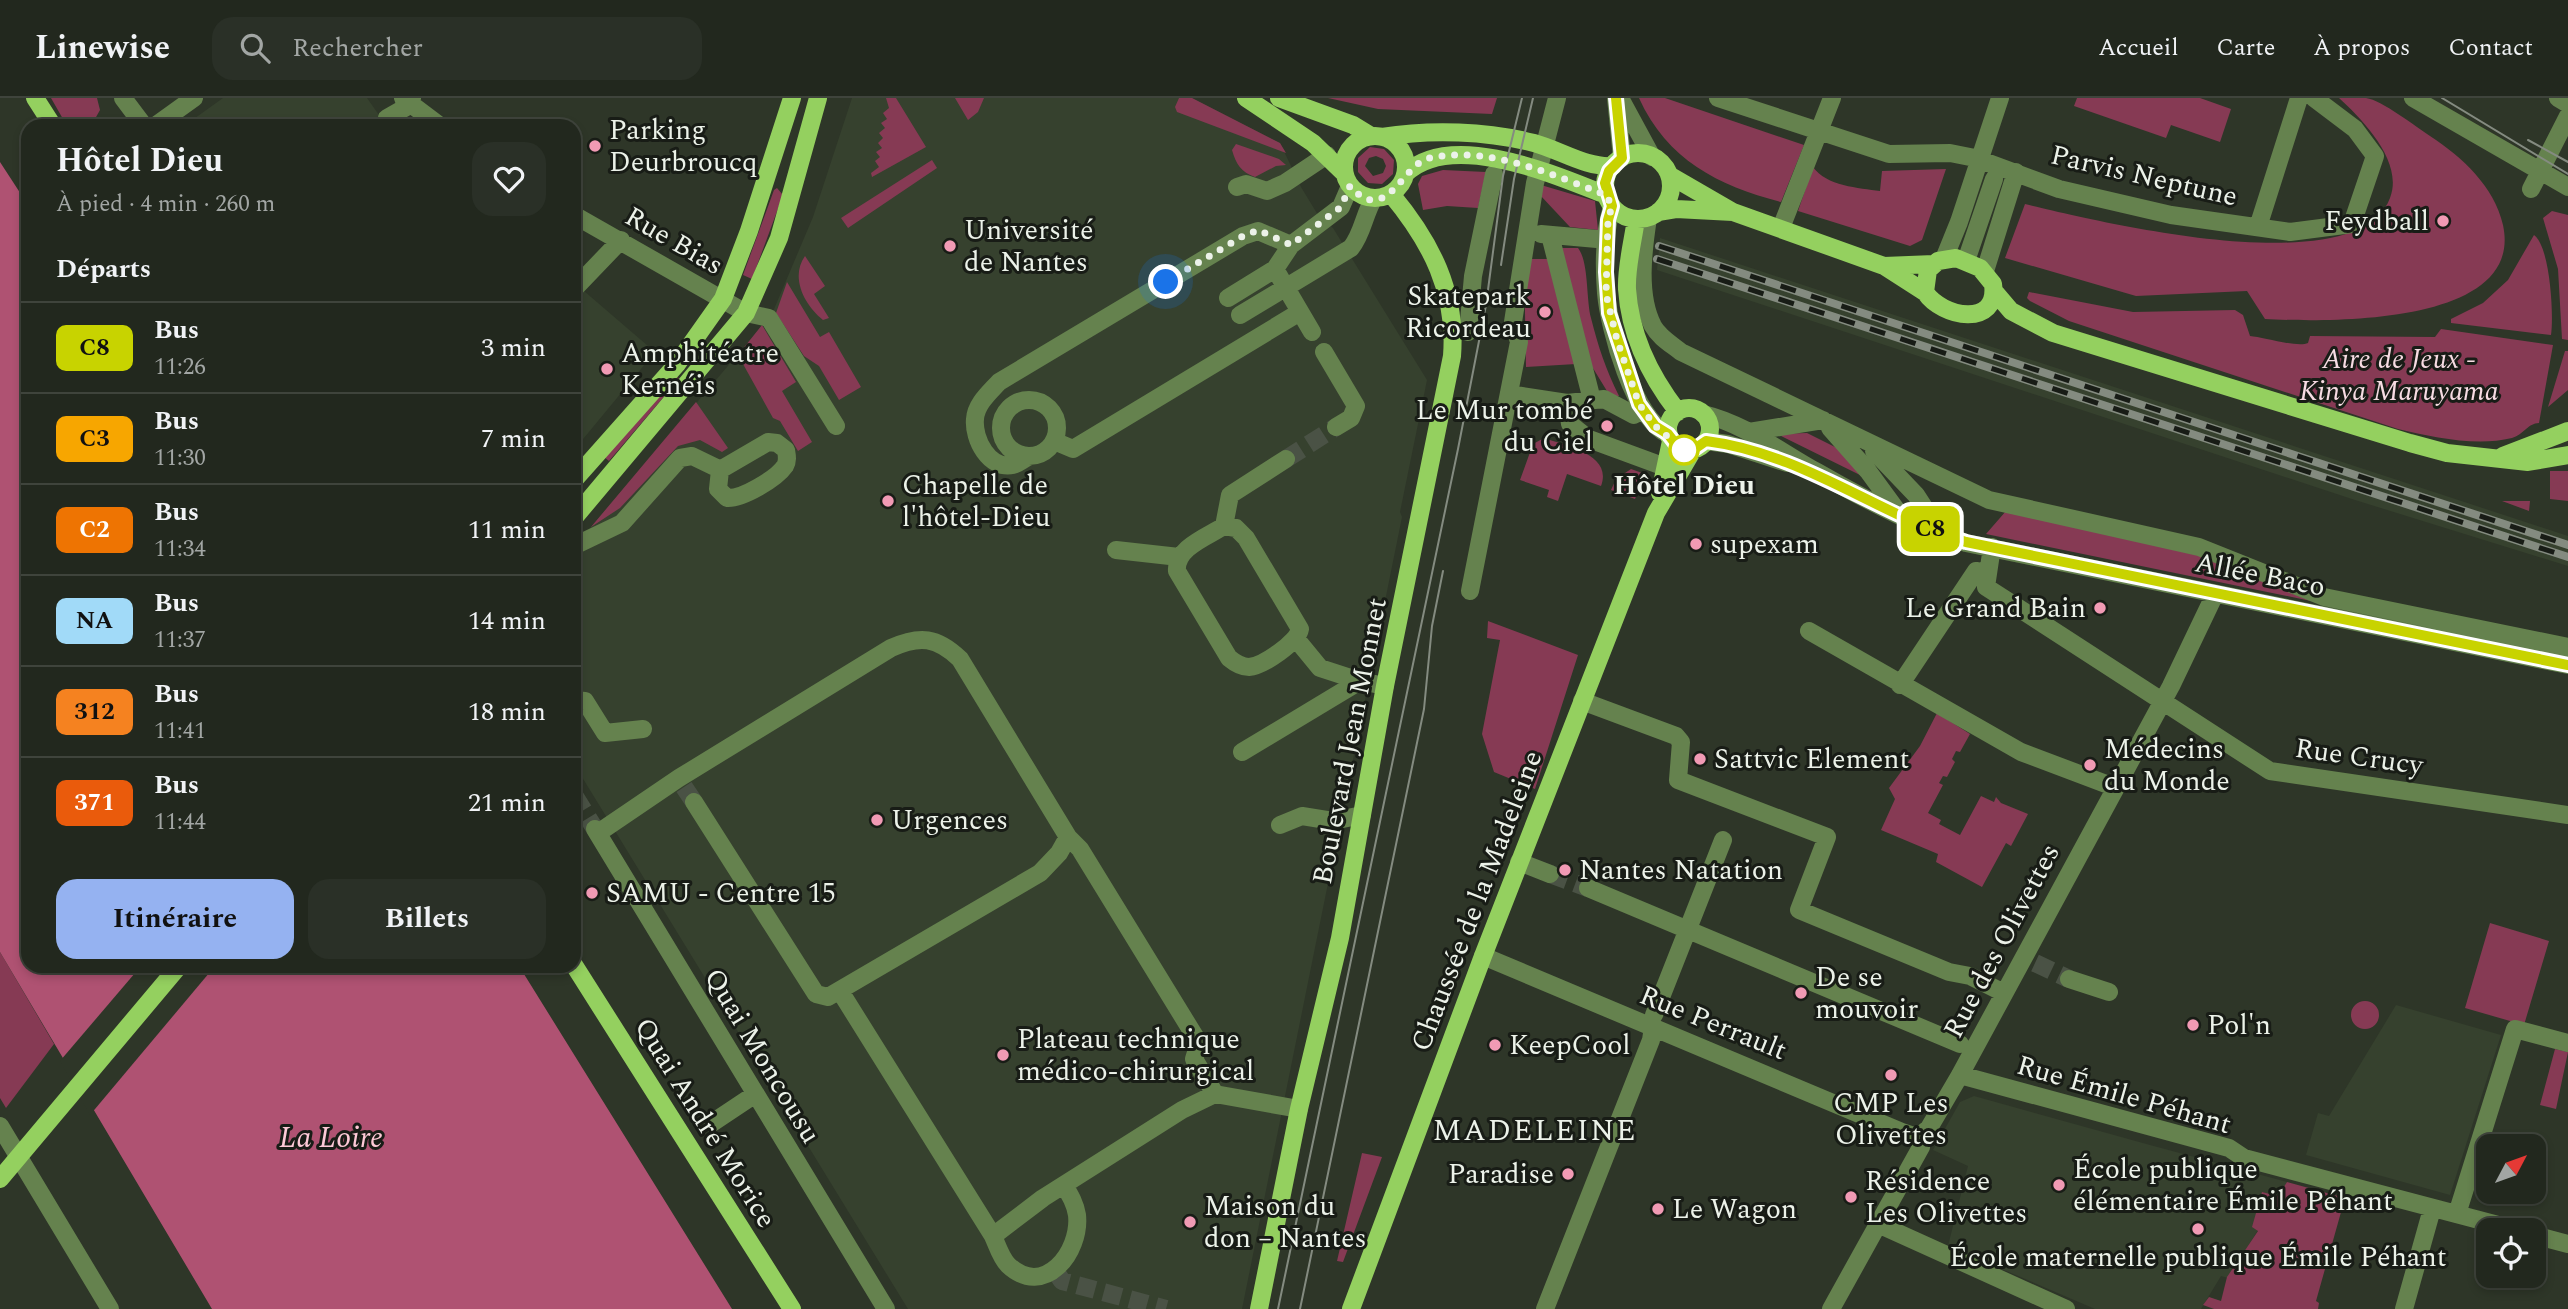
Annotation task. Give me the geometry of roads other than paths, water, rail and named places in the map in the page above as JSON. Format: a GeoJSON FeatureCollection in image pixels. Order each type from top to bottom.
{"type":"FeatureCollection","features":[{"type":"Feature","properties":{"kind":"main road"},"geometry":{"type":"LineString","coordinates":[[36,98],[49,119]]}},
{"type":"Feature","properties":{"kind":"main road"},"geometry":{"type":"LineString","coordinates":[[581,472],[677,364],[723,299],[750,231],[792,98]]}},
{"type":"Feature","properties":{"kind":"main road"},"geometry":{"type":"LineString","coordinates":[[581,510],[746,313],[779,237],[818,98]]}},
{"type":"Feature","properties":{"kind":"main road"},"geometry":{"type":"LineString","coordinates":[[1246,98],[1327,155],[1361,195],[1383,196],[1399,187],[1405,174],[1418,162],[1447,155],[1497,160],[1538,170],[1609,201],[1623,215],[1647,217],[1676,209],[1733,212]]}},
{"type":"Feature","properties":{"kind":"main road"},"geometry":{"type":"LineString","coordinates":[[1279,98],[1353,125],[1401,149],[1405,159],[1405,174]]}},
{"type":"Feature","properties":{"kind":"main road"},"geometry":{"type":"LineString","coordinates":[[1347,179],[1345,158],[1350,148],[1357,141],[1377,136],[1435,133],[1545,141],[1598,166],[1617,162],[1637,153],[1652,157],[1669,175],[1733,212],[1884,266],[1926,293],[1936,305],[1961,315],[1980,312],[1990,299],[1985,271],[1966,261],[1884,266]]}},
{"type":"Feature","properties":{"kind":"main road"},"geometry":{"type":"LineString","coordinates":[[1609,201],[1605,183],[1617,162]]}},
{"type":"Feature","properties":{"kind":"main road"},"geometry":{"type":"LineString","coordinates":[[1669,175],[1670,195],[1647,217],[1627,288],[1637,341],[1654,378],[1678,412]]}},
{"type":"Feature","properties":{"kind":"main road","name":"Boulevard Jean Monnet"},"geometry":{"type":"LineString","coordinates":[[1259,1309],[1299,1109],[1340,938],[1385,686],[1452,356],[1454,332],[1451,304],[1428,242],[1383,196]]}},
{"type":"Feature","properties":{"kind":"main road"},"geometry":{"type":"LineString","coordinates":[[1926,293],[1924,285],[1928,270],[1939,261]]}},
{"type":"Feature","properties":{"kind":"main road"},"geometry":{"type":"LineString","coordinates":[[1990,299],[2053,333],[2447,453],[2528,462],[2568,454]]}},
{"type":"Feature","properties":{"kind":"main road"},"geometry":{"type":"LineString","coordinates":[[1689,408],[1703,414],[1709,425],[1700,445],[1681,449],[1670,437],[1670,421],[1678,412],[1689,408]]}},
{"type":"Feature","properties":{"kind":"main road"},"geometry":{"type":"LineString","coordinates":[[2498,457],[2568,431]]}},
{"type":"Feature","properties":{"kind":"main road","name":"Chaussée de la Madeleine"},"geometry":{"type":"LineString","coordinates":[[1351,1309],[1519,862],[1656,513],[1670,437]]}},
{"type":"Feature","properties":{"kind":"main road","name":"Chaussée de la Madeleine"},"geometry":{"type":"LineString","coordinates":[[1656,513],[1700,445]]}},
{"type":"Feature","properties":{"kind":"main road"},"geometry":{"type":"LineString","coordinates":[[0,1179],[173,973]]}},
{"type":"Feature","properties":{"kind":"main road","name":"Quai André Morice"},"geometry":{"type":"LineString","coordinates":[[579,973],[792,1309]]}},
{"type":"Feature","properties":{"kind":"street"},"geometry":{"type":"LineString","coordinates":[[123,98],[139,119]]}},
{"type":"Feature","properties":{"kind":"street"},"geometry":{"type":"LineString","coordinates":[[165,119],[194,98]]}},
{"type":"Feature","properties":{"kind":"street"},"geometry":{"type":"LineString","coordinates":[[1470,592],[1519,342],[1513,322],[1527,232],[1538,170],[1557,98]]}},
{"type":"Feature","properties":{"kind":"street"},"geometry":{"type":"LineString","coordinates":[[1618,98],[1652,157]]}},
{"type":"Feature","properties":{"kind":"street"},"geometry":{"type":"LineString","coordinates":[[1617,162],[1618,98]]}},
{"type":"Feature","properties":{"kind":"street","name":"Parvis Neptune"},"geometry":{"type":"LineString","coordinates":[[1718,98],[1889,154],[1950,153],[1980,159],[2059,190],[2171,215],[2290,232],[2323,230],[2352,224],[2348,210],[2365,163],[2375,156],[2355,129],[2314,98]]}},
{"type":"Feature","properties":{"kind":"street"},"geometry":{"type":"LineString","coordinates":[[1781,228],[1832,98]]}},
{"type":"Feature","properties":{"kind":"street"},"geometry":{"type":"LineString","coordinates":[[1939,261],[1980,159],[2000,98]]}},
{"type":"Feature","properties":{"kind":"street","name":"Parvis Neptune"},"geometry":{"type":"LineString","coordinates":[[2258,228],[2299,98]]}},
{"type":"Feature","properties":{"kind":"street"},"geometry":{"type":"LineString","coordinates":[[2413,98],[2568,187]]}},
{"type":"Feature","properties":{"kind":"street"},"geometry":{"type":"LineString","coordinates":[[2558,98],[2568,104]]}},
{"type":"Feature","properties":{"kind":"street"},"geometry":{"type":"LineString","coordinates":[[387,118],[408,100],[431,119]]}},
{"type":"Feature","properties":{"kind":"street"},"geometry":{"type":"LineString","coordinates":[[2531,189],[2568,116]]}},
{"type":"Feature","properties":{"kind":"street"},"geometry":{"type":"LineString","coordinates":[[1237,187],[1246,184],[1268,191],[1327,155]]}},
{"type":"Feature","properties":{"kind":"street"},"geometry":{"type":"LineString","coordinates":[[1985,271],[2016,172]]}},
{"type":"Feature","properties":{"kind":"street"},"geometry":{"type":"LineString","coordinates":[[1468,332],[1473,276],[1494,174]]}},
{"type":"Feature","properties":{"kind":"street"},"geometry":{"type":"LineString","coordinates":[[1228,298],[1275,269],[1291,245],[1341,207],[1347,179]]}},
{"type":"Feature","properties":{"kind":"street"},"geometry":{"type":"LineString","coordinates":[[1966,261],[1994,179]]}},
{"type":"Feature","properties":{"kind":"street"},"geometry":{"type":"LineString","coordinates":[[1240,315],[1351,248],[1361,233],[1367,210],[1383,196]]}},
{"type":"Feature","properties":{"kind":"street"},"geometry":{"type":"LineString","coordinates":[[1609,201],[1606,272],[1609,313],[1639,404],[1655,426],[1670,437]]}},
{"type":"Feature","properties":{"kind":"street"},"geometry":{"type":"LineString","coordinates":[[1647,217],[1643,286],[1652,324],[1661,336],[1681,352],[1866,443],[1989,500],[2199,547],[2324,597],[2568,647]]}},
{"type":"Feature","properties":{"kind":"street","name":"Rue Bias"},"geometry":{"type":"LineString","coordinates":[[581,219],[746,313],[769,318],[836,426]]}},
{"type":"Feature","properties":{"kind":"street"},"geometry":{"type":"LineString","coordinates":[[1028,457],[1009,448],[1002,437],[1000,427],[1010,406],[1030,400],[1045,405],[1056,422],[1054,441],[1046,450],[1012,465],[991,459],[976,440],[975,418],[984,398],[999,382],[1243,236],[1258,230],[1291,245]]}},
{"type":"Feature","properties":{"kind":"street"},"geometry":{"type":"LineString","coordinates":[[1527,232],[1597,239]]}},
{"type":"Feature","properties":{"kind":"street"},"geometry":{"type":"LineString","coordinates":[[1550,235],[1592,400]]}},
{"type":"Feature","properties":{"kind":"street"},"geometry":{"type":"LineString","coordinates":[[581,282],[621,240]]}},
{"type":"Feature","properties":{"kind":"street"},"geometry":{"type":"LineString","coordinates":[[1275,269],[1312,332]]}},
{"type":"Feature","properties":{"kind":"street"},"geometry":{"type":"LineString","coordinates":[[1054,441],[1073,449],[1300,312]]}},
{"type":"Feature","properties":{"kind":"street"},"geometry":{"type":"LineString","coordinates":[[1324,352],[1356,406],[1351,418],[1336,427]]}},
{"type":"Feature","properties":{"kind":"street"},"geometry":{"type":"LineString","coordinates":[[1509,394],[1567,403],[1604,399],[1634,415]]}},
{"type":"Feature","properties":{"kind":"street"},"geometry":{"type":"LineString","coordinates":[[1567,403],[1570,424],[1589,439],[1657,464]]}},
{"type":"Feature","properties":{"kind":"street"},"geometry":{"type":"LineString","coordinates":[[1703,414],[1749,432],[1817,472]]}},
{"type":"Feature","properties":{"kind":"street"},"geometry":{"type":"LineString","coordinates":[[1749,432],[1823,420]]}},
{"type":"Feature","properties":{"kind":"street"},"geometry":{"type":"LineString","coordinates":[[1823,420],[1868,471],[1899,514]]}},
{"type":"Feature","properties":{"kind":"street"},"geometry":{"type":"LineString","coordinates":[[1866,443],[1916,495],[1942,535]]}},
{"type":"Feature","properties":{"kind":"street"},"geometry":{"type":"LineString","coordinates":[[1700,445],[1728,444],[1817,472]]}},
{"type":"Feature","properties":{"kind":"street"},"geometry":{"type":"LineString","coordinates":[[581,543],[622,523],[680,458],[692,456],[720,470]]}},
{"type":"Feature","properties":{"kind":"street"},"geometry":{"type":"LineString","coordinates":[[1223,526],[1236,528],[1245,538],[1300,629],[1297,640],[1256,666],[1241,666],[1235,663],[1180,580],[1176,563],[1179,557],[1223,526],[1230,495],[1286,459]]}},
{"type":"Feature","properties":{"kind":"street","name":"Allée Baco"},"geometry":{"type":"LineString","coordinates":[[1817,472],[1942,535],[2215,594],[2376,624],[2568,665]]}},
{"type":"Feature","properties":{"kind":"street"},"geometry":{"type":"LineString","coordinates":[[1900,685],[1976,571],[1988,573],[1992,547]]}},
{"type":"Feature","properties":{"kind":"street"},"geometry":{"type":"LineString","coordinates":[[1116,550],[1179,557]]}},
{"type":"Feature","properties":{"kind":"street","name":"Rue Crucy"},"geometry":{"type":"LineString","coordinates":[[1988,573],[1986,587],[2163,699],[2270,771],[2568,815]]}},
{"type":"Feature","properties":{"kind":"street","name":"Rue des Olivettes"},"geometry":{"type":"LineString","coordinates":[[1831,1309],[1920,1147],[1922,1134],[1929,1128],[1960,1075],[2004,993],[2030,960],[2114,787],[2163,699],[2215,594]]}},
{"type":"Feature","properties":{"kind":"street"},"geometry":{"type":"LineString","coordinates":[[1809,631],[2021,752],[2114,787]]}},
{"type":"Feature","properties":{"kind":"street"},"geometry":{"type":"LineString","coordinates":[[1068,837],[1059,853],[1040,873],[828,997],[816,994],[686,789],[891,648],[910,639],[930,638],[946,646],[960,659],[1068,837],[1080,849],[1199,1042],[1194,1059],[1215,1094]]}},
{"type":"Feature","properties":{"kind":"street"},"geometry":{"type":"LineString","coordinates":[[1297,640],[1320,668],[1385,686]]}},
{"type":"Feature","properties":{"kind":"street"},"geometry":{"type":"LineString","coordinates":[[1242,752],[1360,681]]}},
{"type":"Feature","properties":{"kind":"street"},"geometry":{"type":"LineString","coordinates":[[581,701],[585,701],[604,733],[643,729]]}},
{"type":"Feature","properties":{"kind":"street"},"geometry":{"type":"LineString","coordinates":[[1582,701],[1676,736],[1681,742],[1678,780],[1827,837],[1799,910],[1950,972],[1970,976],[2004,993]]}},
{"type":"Feature","properties":{"kind":"street","name":"Quai Moncousu"},"geometry":{"type":"LineString","coordinates":[[686,789],[596,831],[886,1309]]}},
{"type":"Feature","properties":{"kind":"street"},"geometry":{"type":"LineString","coordinates":[[1280,825],[1302,816],[1333,821],[1362,815]]}},
{"type":"Feature","properties":{"kind":"street"},"geometry":{"type":"LineString","coordinates":[[1545,1309],[1651,1040],[1654,1021],[1723,840]]}},
{"type":"Feature","properties":{"kind":"street"},"geometry":{"type":"LineString","coordinates":[[1519,862],[1550,874]]}},
{"type":"Feature","properties":{"kind":"street"},"geometry":{"type":"LineString","coordinates":[[1588,888],[1960,1044]]}},
{"type":"Feature","properties":{"kind":"street","name":"Rue Perrault"},"geometry":{"type":"LineString","coordinates":[[1483,956],[1654,1021],[1902,1132],[1913,1136],[1922,1134]]}},
{"type":"Feature","properties":{"kind":"street"},"geometry":{"type":"LineString","coordinates":[[2070,979],[2109,992]]}},
{"type":"Feature","properties":{"kind":"street"},"geometry":{"type":"LineString","coordinates":[[839,991],[993,1236],[1007,1264],[1026,1276],[1042,1277],[1056,1272],[1068,1256],[1077,1218],[1073,1200],[1064,1185]]}},
{"type":"Feature","properties":{"kind":"street"},"geometry":{"type":"LineString","coordinates":[[2457,1214],[2515,1029],[2568,1043]]}},
{"type":"Feature","properties":{"kind":"street","name":"Rue Émile Péhant"},"geometry":{"type":"LineString","coordinates":[[1960,1075],[2230,1148],[2244,1158],[2476,1219]]}},
{"type":"Feature","properties":{"kind":"street"},"geometry":{"type":"LineString","coordinates":[[993,1236],[1064,1185],[1182,1110],[1215,1094],[1299,1109]]}},
{"type":"Feature","properties":{"kind":"street"},"geometry":{"type":"LineString","coordinates":[[712,1123],[754,1095]]}},
{"type":"Feature","properties":{"kind":"street"},"geometry":{"type":"LineString","coordinates":[[0,1126],[110,1309]]}},
{"type":"Feature","properties":{"kind":"street"},"geometry":{"type":"LineString","coordinates":[[2404,1309],[2432,1209]]}},
{"type":"Feature","properties":{"kind":"street"},"geometry":{"type":"LineString","coordinates":[[1878,1224],[2066,1309]]}},
{"type":"Feature","properties":{"kind":"street"},"geometry":{"type":"LineString","coordinates":[[2546,1238],[2568,1244]]}},
{"type":"Feature","properties":{"kind":"water","name":"La Loire"},"geometry":{"type":"Polygon","coordinates":[[[0,162],[21,194],[21,973],[523,973],[732,1309],[212,1309],[0,952],[0,162]]]}},
{"type":"Feature","properties":{"kind":"tunnel"},"geometry":{"type":"LineString","coordinates":[[1286,459],[1336,427]]}},
{"type":"Feature","properties":{"kind":"tunnel"},"geometry":{"type":"LineString","coordinates":[[684,787],[694,802]]}},
{"type":"Feature","properties":{"kind":"tunnel"},"geometry":{"type":"LineString","coordinates":[[581,806],[595,829]]}},
{"type":"Feature","properties":{"kind":"tunnel"},"geometry":{"type":"LineString","coordinates":[[1550,874],[1588,888]]}},
{"type":"Feature","properties":{"kind":"tunnel"},"geometry":{"type":"LineString","coordinates":[[2035,963],[2069,979]]}},
{"type":"Feature","properties":{"kind":"tunnel"},"geometry":{"type":"LineString","coordinates":[[1056,1272],[1062,1281],[1166,1309]]}},
{"type":"Feature","properties":{"kind":"tram line"},"geometry":{"type":"LineString","coordinates":[[1278,1309],[1458,449],[1486,305],[1503,176],[1522,98]]}},
{"type":"Feature","properties":{"kind":"tram line"},"geometry":{"type":"LineString","coordinates":[[1501,265],[1514,179],[1533,98]]}},
{"type":"Feature","properties":{"kind":"tram line"},"geometry":{"type":"LineString","coordinates":[[2442,98],[2568,174]]}},
{"type":"Feature","properties":{"kind":"tram line"},"geometry":{"type":"LineString","coordinates":[[2528,140],[2568,162]]}},
{"type":"Feature","properties":{"kind":"tram line"},"geometry":{"type":"LineString","coordinates":[[1300,1309],[1424,709],[1432,626],[1443,571]]}},
{"type":"Feature","properties":{"kind":"railway"},"geometry":{"type":"LineString","coordinates":[[1659,246],[2568,545]]}},
{"type":"Feature","properties":{"kind":"railway"},"geometry":{"type":"LineString","coordinates":[[1657,259],[2568,557]]}},
{"type":"Feature","properties":{"kind":"place","name":"Parking Deurbroucq"},"geometry":{"type":"Point","coordinates":[595,146]}},
{"type":"Feature","properties":{"kind":"place","name":"Feydball"},"geometry":{"type":"Point","coordinates":[2443,221]}},
{"type":"Feature","properties":{"kind":"place","name":"Université de Nantes"},"geometry":{"type":"Point","coordinates":[950,246]}},
{"type":"Feature","properties":{"kind":"place","name":"Skatepark Ricordeau"},"geometry":{"type":"Point","coordinates":[1545,312]}},
{"type":"Feature","properties":{"kind":"place","name":"Amphitéatre Kernéis"},"geometry":{"type":"Point","coordinates":[607,369]}},
{"type":"Feature","properties":{"kind":"place","name":"Le Mur tombé du Ciel"},"geometry":{"type":"Point","coordinates":[1607,426]}},
{"type":"Feature","properties":{"kind":"place","name":"Hôtel Dieu"},"geometry":{"type":"Point","coordinates":[1684,450]}},
{"type":"Feature","properties":{"kind":"place","name":"Chapelle de l'hôtel-Dieu"},"geometry":{"type":"Point","coordinates":[888,501]}},
{"type":"Feature","properties":{"kind":"place","name":"supexam"},"geometry":{"type":"Point","coordinates":[1696,544]}},
{"type":"Feature","properties":{"kind":"place","name":"Le Grand Bain"},"geometry":{"type":"Point","coordinates":[2100,608]}},
{"type":"Feature","properties":{"kind":"place","name":"Sattvic Element"},"geometry":{"type":"Point","coordinates":[1700,759]}},
{"type":"Feature","properties":{"kind":"place","name":"Médecins du Monde"},"geometry":{"type":"Point","coordinates":[2090,765]}},
{"type":"Feature","properties":{"kind":"place","name":"Urgences"},"geometry":{"type":"Point","coordinates":[877,820]}},
{"type":"Feature","properties":{"kind":"place","name":"Nantes Natation"},"geometry":{"type":"Point","coordinates":[1565,870]}},
{"type":"Feature","properties":{"kind":"place","name":"SAMU - Centre 15"},"geometry":{"type":"Point","coordinates":[592,893]}},
{"type":"Feature","properties":{"kind":"place","name":"De se mouvoir"},"geometry":{"type":"Point","coordinates":[1801,993]}},
{"type":"Feature","properties":{"kind":"place","name":"Pol'n"},"geometry":{"type":"Point","coordinates":[2193,1025]}},
{"type":"Feature","properties":{"kind":"place","name":"KeepCool"},"geometry":{"type":"Point","coordinates":[1495,1045]}},
{"type":"Feature","properties":{"kind":"place","name":"Plateau technique médico-chirurgical"},"geometry":{"type":"Point","coordinates":[1003,1055]}},
{"type":"Feature","properties":{"kind":"place","name":"CMP Les Olivettes"},"geometry":{"type":"Point","coordinates":[1891,1075]}},
{"type":"Feature","properties":{"kind":"place","name":"Paradise"},"geometry":{"type":"Point","coordinates":[1568,1174]}},
{"type":"Feature","properties":{"kind":"place","name":"École publique élémentaire Émile Péhant"},"geometry":{"type":"Point","coordinates":[2059,1185]}},
{"type":"Feature","properties":{"kind":"place","name":"Résidence Les Olivettes"},"geometry":{"type":"Point","coordinates":[1851,1197]}},
{"type":"Feature","properties":{"kind":"place","name":"Le Wagon"},"geometry":{"type":"Point","coordinates":[1658,1209]}},
{"type":"Feature","properties":{"kind":"place","name":"Maison du don – Nantes"},"geometry":{"type":"Point","coordinates":[1190,1222]}},
{"type":"Feature","properties":{"kind":"place","name":"École maternelle publique Émile Péhant"},"geometry":{"type":"Point","coordinates":[2198,1229]}},
{"type":"Feature","properties":{"kind":"district","name":"MADELEINE"},"geometry":{"type":"Point","coordinates":[1535,1131]}},
{"type":"Feature","properties":{"kind":"park label","name":"Aire de Jeux - Kinya Maruyama"},"geometry":{"type":"Point","coordinates":[2399,375]}}]}
